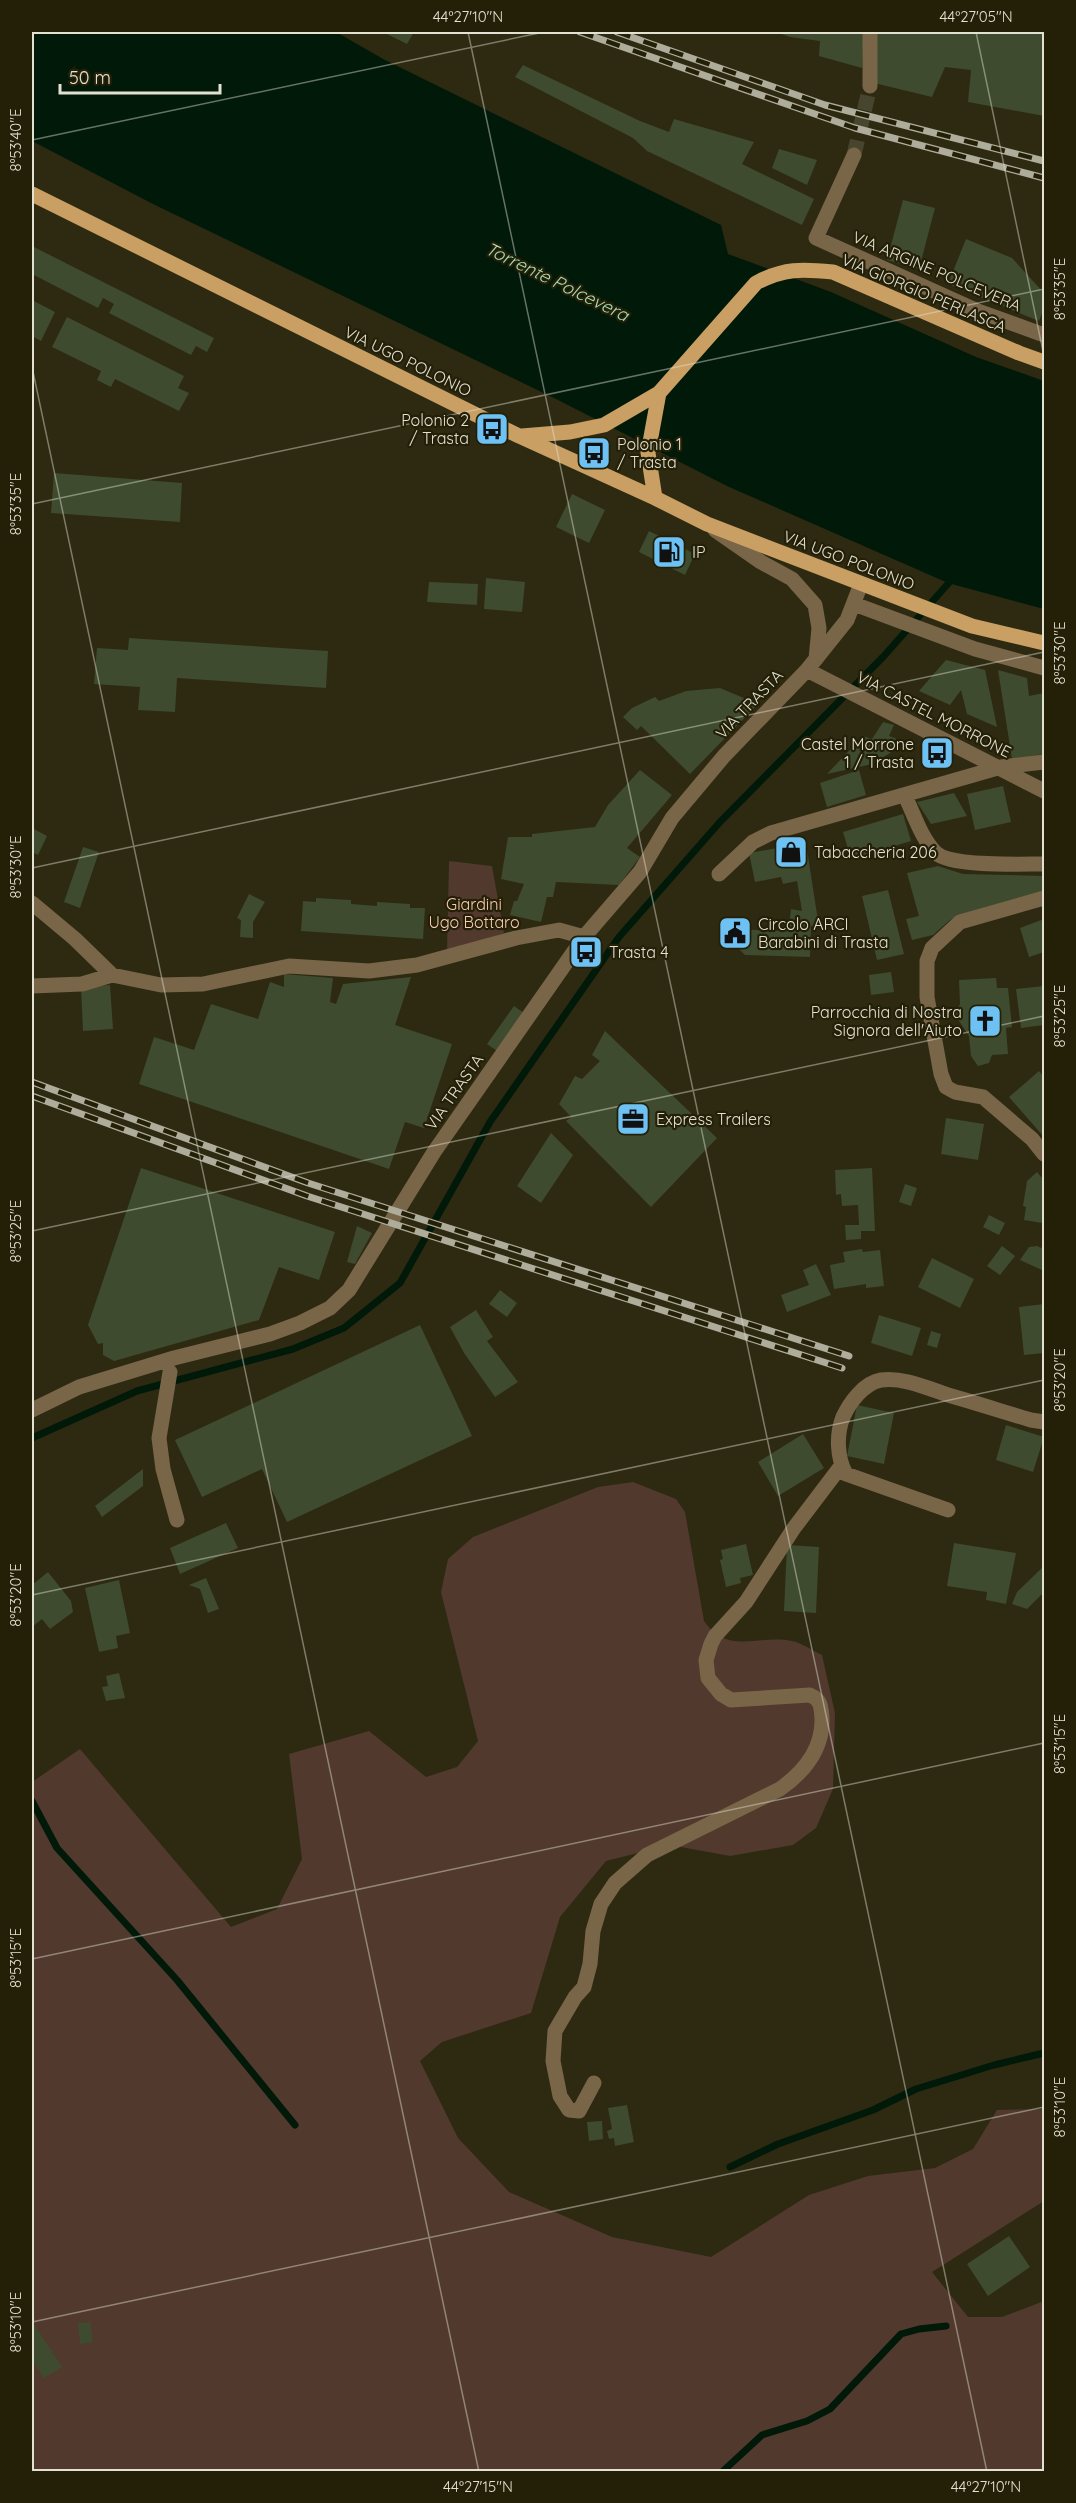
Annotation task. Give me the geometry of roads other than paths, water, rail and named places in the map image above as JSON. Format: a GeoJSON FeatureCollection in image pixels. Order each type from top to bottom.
{"type":"FeatureCollection","features":[{"type":"Feature","properties":{"kind":"main road","name":"VIA UGO POLONIO"},"geometry":{"type":"LineString","coordinates":[[32,194],[519,436],[707,524],[972,626],[1044,643]]}},
{"type":"Feature","properties":{"kind":"main road","name":"VIA GIORGIO PERLASCA"},"geometry":{"type":"LineString","coordinates":[[519,436],[570,432],[604,425],[659,393],[756,283],[774,273],[806,269],[833,272],[1044,362]]}},
{"type":"Feature","properties":{"kind":"main road"},"geometry":{"type":"LineString","coordinates":[[655,498],[648,453],[659,393]]}},
{"type":"Feature","properties":{"kind":"street"},"geometry":{"type":"LineString","coordinates":[[870,32],[870,86]]}},
{"type":"Feature","properties":{"kind":"street","name":"VIA ARGINE POLCEVERA"},"geometry":{"type":"LineString","coordinates":[[854,155],[816,238],[978,311],[1044,335]]}},
{"type":"Feature","properties":{"kind":"street"},"geometry":{"type":"LineString","coordinates":[[707,524],[761,562],[792,579],[815,605],[819,628],[814,668]]}},
{"type":"Feature","properties":{"kind":"street","name":"VIA TRASTA"},"geometry":{"type":"LineString","coordinates":[[32,1410],[79,1387],[174,1358],[270,1334],[330,1308],[349,1290],[434,1152],[584,937],[640,872],[672,818],[709,774],[814,668],[847,620],[861,584]]}},
{"type":"Feature","properties":{"kind":"street"},"geometry":{"type":"LineString","coordinates":[[854,604],[940,636],[1044,668]]}},
{"type":"Feature","properties":{"kind":"street","name":"VIA CASTEL MORRONE"},"geometry":{"type":"LineString","coordinates":[[814,668],[880,706],[1044,791]]}},
{"type":"Feature","properties":{"kind":"street"},"geometry":{"type":"LineString","coordinates":[[719,874],[753,842],[771,833],[1001,767],[1044,762]]}},
{"type":"Feature","properties":{"kind":"street"},"geometry":{"type":"LineString","coordinates":[[905,796],[928,843],[938,855],[962,862],[1044,864]]}},
{"type":"Feature","properties":{"kind":"street"},"geometry":{"type":"LineString","coordinates":[[1044,898],[960,922],[932,948],[927,961],[927,997],[941,1074],[946,1087],[955,1092],[983,1096],[1032,1138],[1044,1154]]}},
{"type":"Feature","properties":{"kind":"street"},"geometry":{"type":"LineString","coordinates":[[32,903],[75,939],[112,975]]}},
{"type":"Feature","properties":{"kind":"street"},"geometry":{"type":"LineString","coordinates":[[32,986],[82,984],[112,975],[161,985],[213,983],[289,966],[369,971],[417,964],[516,938],[559,930],[584,937]]}},
{"type":"Feature","properties":{"kind":"street"},"geometry":{"type":"LineString","coordinates":[[170,1372],[160,1426],[159,1445],[162,1469],[177,1520]]}},
{"type":"Feature","properties":{"kind":"street"},"geometry":{"type":"LineString","coordinates":[[948,1510],[846,1474],[841,1466],[838,1437],[843,1417],[858,1394],[869,1384],[882,1380],[904,1381],[1044,1422]]}},
{"type":"Feature","properties":{"kind":"street"},"geometry":{"type":"LineString","coordinates":[[594,2083],[579,2111],[569,2110],[560,2096],[553,2061],[553,2048],[555,2031],[575,1997],[584,1987],[590,1964],[593,1931],[601,1904],[615,1883],[647,1855],[780,1790],[796,1778],[817,1749],[822,1728],[821,1705],[816,1698],[810,1695],[731,1700],[721,1694],[708,1678],[706,1660],[714,1636],[746,1602],[794,1528],[841,1466]]}},
{"type":"Feature","properties":{"kind":"water","name":"Torrente Polcevera"},"geometry":{"type":"Polygon","coordinates":[[[32,32],[336,32],[385,60],[721,225],[728,254],[831,292],[976,357],[1044,381],[1044,609],[948,583],[727,486],[556,399],[153,204],[32,141],[32,32]]]}},
{"type":"Feature","properties":{"kind":"waterway"},"geometry":{"type":"LineString","coordinates":[[32,1438],[137,1391],[293,1349],[344,1328],[400,1283],[490,1122],[619,937],[720,822],[883,657],[954,577]]}},
{"type":"Feature","properties":{"kind":"waterway"},"geometry":{"type":"LineString","coordinates":[[32,1801],[57,1848],[177,1980],[295,2125]]}},
{"type":"Feature","properties":{"kind":"waterway"},"geometry":{"type":"LineString","coordinates":[[730,2167],[778,2144],[873,2110],[916,2089],[994,2065],[1044,2053]]}},
{"type":"Feature","properties":{"kind":"waterway"},"geometry":{"type":"LineString","coordinates":[[722,2472],[762,2435],[807,2421],[830,2409],[901,2334],[946,2326]]}},
{"type":"Feature","properties":{"kind":"tunnel"},"geometry":{"type":"LineString","coordinates":[[854,155],[870,86]]}},
{"type":"Feature","properties":{"kind":"railway"},"geometry":{"type":"LineString","coordinates":[[580,32],[855,128],[1044,178]]}},
{"type":"Feature","properties":{"kind":"railway"},"geometry":{"type":"LineString","coordinates":[[617,32],[825,105],[1044,161]]}},
{"type":"Feature","properties":{"kind":"railway"},"geometry":{"type":"LineString","coordinates":[[32,1082],[308,1183],[849,1356]]}},
{"type":"Feature","properties":{"kind":"railway"},"geometry":{"type":"LineString","coordinates":[[32,1096],[307,1196],[842,1368]]}},
{"type":"Feature","properties":{"kind":"place","name":"Polonio 2 / Trasta"},"geometry":{"type":"Point","coordinates":[492,429]}},
{"type":"Feature","properties":{"kind":"place","name":"Polonio 1 / Trasta"},"geometry":{"type":"Point","coordinates":[594,453]}},
{"type":"Feature","properties":{"kind":"place","name":"IP"},"geometry":{"type":"Point","coordinates":[669,552]}},
{"type":"Feature","properties":{"kind":"place","name":"Castel Morrone 1 / Trasta"},"geometry":{"type":"Point","coordinates":[937,753]}},
{"type":"Feature","properties":{"kind":"place","name":"Tabaccheria 206"},"geometry":{"type":"Point","coordinates":[791,852]}},
{"type":"Feature","properties":{"kind":"place","name":"Circolo ARCI Barabini di Trasta"},"geometry":{"type":"Point","coordinates":[735,933]}},
{"type":"Feature","properties":{"kind":"place","name":"Trasta 4"},"geometry":{"type":"Point","coordinates":[586,952]}},
{"type":"Feature","properties":{"kind":"place","name":"Parrocchia di Nostra Signora dell'Aiuto"},"geometry":{"type":"Point","coordinates":[985,1021]}},
{"type":"Feature","properties":{"kind":"place","name":"Express Trailers"},"geometry":{"type":"Point","coordinates":[633,1119]}},
{"type":"Feature","properties":{"kind":"park label","name":"Giardini Ugo Bottaro"},"geometry":{"type":"Point","coordinates":[474,913]}}]}
